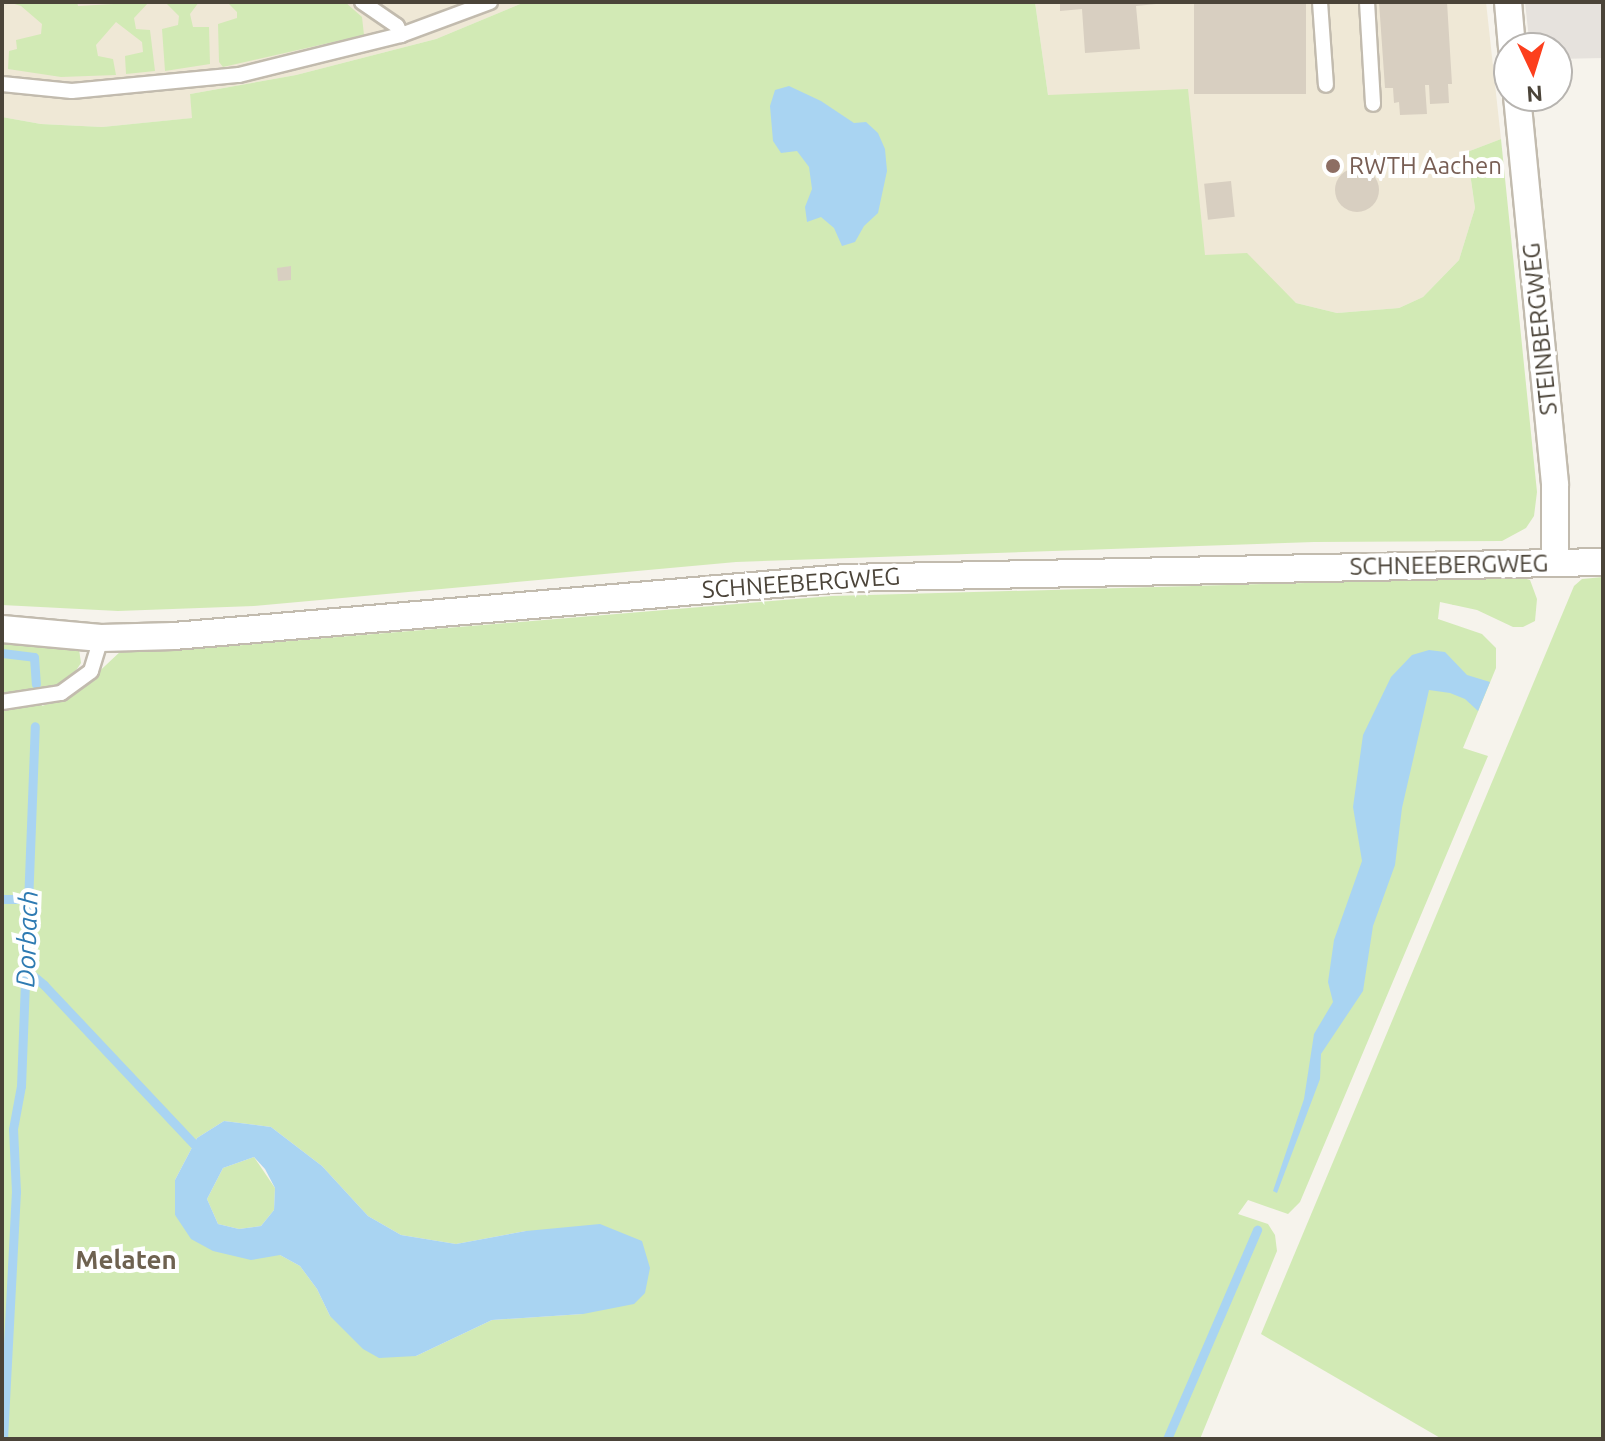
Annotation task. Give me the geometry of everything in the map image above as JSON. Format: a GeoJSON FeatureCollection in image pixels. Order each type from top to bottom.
{"type":"FeatureCollection","features":[{"type":"Feature","properties":{"kind":"street"},"geometry":{"type":"LineString","coordinates":[[1508,2],[1511,32]]}},
{"type":"Feature","properties":{"kind":"street","name":"STEINBERGWEG"},"geometry":{"type":"LineString","coordinates":[[1519,112],[1555,485],[1555,563]]}},
{"type":"Feature","properties":{"kind":"street","name":"SCHNEEBERGWEG"},"geometry":{"type":"LineString","coordinates":[[2,629],[101,638],[232,632],[845,578],[1603,562]]}},
{"type":"Feature","properties":{"kind":"lane"},"geometry":{"type":"LineString","coordinates":[[362,2],[397,26],[401,35]]}},
{"type":"Feature","properties":{"kind":"lane"},"geometry":{"type":"LineString","coordinates":[[2,84],[72,91],[175,84],[296,63],[401,35],[490,2]]}},
{"type":"Feature","properties":{"kind":"lane"},"geometry":{"type":"LineString","coordinates":[[1320,2],[1326,85]]}},
{"type":"Feature","properties":{"kind":"lane"},"geometry":{"type":"LineString","coordinates":[[1367,2],[1373,104]]}},
{"type":"Feature","properties":{"kind":"lane"},"geometry":{"type":"LineString","coordinates":[[2,702],[61,693],[91,671],[101,638]]}},
{"type":"Feature","properties":{"kind":"shaded area"},"geometry":{"type":"Polygon","coordinates":[[[2,2],[525,2],[436,39],[296,75],[190,94],[193,118],[102,127],[41,124],[2,117],[2,2]]]}},
{"type":"Feature","properties":{"kind":"shaded area","name":"RWTH Aachen"},"geometry":{"type":"Polygon","coordinates":[[[1035,2],[1486,2],[1493,66],[1493,112],[1498,112],[1501,139],[1467,152],[1475,208],[1459,260],[1423,297],[1399,308],[1337,313],[1296,303],[1272,280],[1205,256],[1048,95],[1035,2]]]}},
{"type":"Feature","properties":{"kind":"shaded area"},"geometry":{"type":"Polygon","coordinates":[[[1525,2],[1603,2],[1603,58],[1573,59],[1573,32],[1528,32],[1525,2]]]}},
{"type":"Feature","properties":{"kind":"green space"},"geometry":{"type":"Polygon","coordinates":[[[8,2],[77,2],[78,6],[149,2],[134,18],[136,29],[150,30],[155,71],[126,74],[125,56],[143,52],[142,42],[116,22],[96,45],[98,56],[113,59],[116,75],[61,77],[8,69],[9,51],[17,49],[16,40],[41,34],[42,24],[21,6],[8,2]]]}},
{"type":"Feature","properties":{"kind":"green space"},"geometry":{"type":"Polygon","coordinates":[[[165,2],[199,2],[190,14],[193,27],[209,27],[210,64],[165,71],[162,29],[178,25],[179,16],[165,2]]]}},
{"type":"Feature","properties":{"kind":"green space"},"geometry":{"type":"Polygon","coordinates":[[[227,2],[345,2],[362,17],[364,35],[223,67],[219,62],[218,24],[237,18],[237,12],[227,2]]]}},
{"type":"Feature","properties":{"kind":"green space"},"geometry":{"type":"Polygon","coordinates":[[[525,2],[1035,2],[1048,95],[1188,89],[1205,255],[1247,253],[1296,303],[1337,313],[1399,308],[1423,297],[1459,260],[1475,208],[1467,152],[1501,139],[1537,492],[1534,516],[1526,528],[1502,541],[1314,542],[736,562],[254,606],[118,611],[2,605],[2,117],[41,124],[102,127],[192,118],[190,94],[296,75],[436,39],[525,2]]]}},
{"type":"Feature","properties":{"kind":"green space"},"geometry":{"type":"Polygon","coordinates":[[[1519,577],[1530,580],[1537,599],[1535,621],[1523,627],[1513,627],[1477,610],[1440,602],[1438,619],[1482,634],[1496,648],[1496,668],[1463,748],[1488,756],[1300,1202],[1288,1214],[1248,1200],[1238,1214],[1268,1224],[1275,1235],[1277,1251],[1200,1439],[2,1439],[2,643],[79,649],[81,663],[71,678],[42,694],[42,706],[74,695],[122,650],[195,649],[832,596],[1519,577]],[[224,1121],[197,1138],[175,1180],[175,1215],[280,1255],[300,1266],[317,1289],[330,1316],[416,1356],[492,1320],[583,1314],[526,1231],[456,1244],[401,1235],[368,1216],[322,1166],[271,1127],[224,1121]]]}},
{"type":"Feature","properties":{"kind":"green space"},"geometry":{"type":"Polygon","coordinates":[[[1603,577],[1603,1439],[1442,1439],[1261,1334],[1574,586],[1582,579],[1603,577]]]}},
{"type":"Feature","properties":{"kind":"green space"},"geometry":{"type":"Polygon","coordinates":[[[254,1157],[275,1188],[274,1210],[261,1226],[239,1229],[218,1224],[207,1199],[223,1168],[254,1157]]]}},
{"type":"Feature","properties":{"kind":"water"},"geometry":{"type":"Polygon","coordinates":[[[789,86],[821,101],[854,123],[866,122],[878,133],[885,149],[887,171],[878,213],[864,226],[855,242],[842,246],[834,228],[821,217],[807,222],[805,207],[812,189],[809,167],[797,151],[781,153],[773,141],[770,106],[775,90],[789,86]]]}},
{"type":"Feature","properties":{"kind":"water"},"geometry":{"type":"Polygon","coordinates":[[[1429,650],[1445,652],[1467,675],[1490,682],[1478,711],[1465,699],[1429,690],[1402,808],[1395,865],[1373,926],[1363,991],[1321,1054],[1320,1079],[1277,1193],[1273,1191],[1304,1099],[1314,1034],[1333,1002],[1328,982],[1334,940],[1362,861],[1353,807],[1363,735],[1391,677],[1412,655],[1429,650]]]}},
{"type":"Feature","properties":{"kind":"water"},"geometry":{"type":"Polygon","coordinates":[[[224,1121],[271,1127],[322,1166],[368,1216],[401,1235],[456,1244],[526,1231],[600,1224],[642,1241],[650,1268],[645,1293],[634,1304],[583,1314],[492,1320],[416,1356],[379,1358],[363,1349],[330,1316],[317,1289],[300,1266],[280,1255],[251,1260],[213,1251],[191,1239],[175,1215],[175,1180],[197,1138],[224,1121]],[[254,1157],[223,1168],[207,1199],[218,1224],[239,1229],[261,1226],[274,1210],[275,1188],[254,1157]]]}},
{"type":"Feature","properties":{"kind":"building"},"geometry":{"type":"Polygon","coordinates":[[[1060,2],[1156,4],[1136,6],[1140,49],[1085,53],[1082,9],[1060,11],[1060,2]]]}},
{"type":"Feature","properties":{"kind":"building"},"geometry":{"type":"Polygon","coordinates":[[[1194,2],[1306,2],[1306,94],[1194,94],[1194,2]]]}},
{"type":"Feature","properties":{"kind":"building"},"geometry":{"type":"Polygon","coordinates":[[[1379,2],[1447,2],[1452,84],[1448,84],[1449,103],[1430,104],[1429,85],[1425,85],[1427,114],[1400,115],[1399,102],[1394,103],[1393,88],[1385,88],[1379,2]]]}},
{"type":"Feature","properties":{"kind":"building"},"geometry":{"type":"Polygon","coordinates":[[[1357,168],[1373,174],[1379,190],[1373,206],[1357,212],[1341,206],[1335,190],[1341,174],[1357,168]]]}},
{"type":"Feature","properties":{"kind":"building"},"geometry":{"type":"Polygon","coordinates":[[[1231,181],[1235,217],[1208,220],[1204,184],[1231,181]]]}},
{"type":"Feature","properties":{"kind":"building"},"geometry":{"type":"Polygon","coordinates":[[[291,266],[291,280],[278,281],[277,268],[291,266]]]}},
{"type":"Feature","properties":{"kind":"waterway","name":"Dorbach"},"geometry":{"type":"LineString","coordinates":[[2,653],[34,657],[36,684]]}},
{"type":"Feature","properties":{"kind":"waterway","name":"Dorbach"},"geometry":{"type":"LineString","coordinates":[[3,1439],[16,1192],[13,1129],[21,1086],[35,726]]}},
{"type":"Feature","properties":{"kind":"waterway"},"geometry":{"type":"LineString","coordinates":[[2,899],[28,899]]}},
{"type":"Feature","properties":{"kind":"waterway"},"geometry":{"type":"LineString","coordinates":[[25,969],[44,985],[194,1144]]}},
{"type":"Feature","properties":{"kind":"waterway"},"geometry":{"type":"LineString","coordinates":[[1167,1439],[1257,1230]]}},
{"type":"Feature","properties":{"kind":"place","name":"RWTH Aachen"},"geometry":{"type":"Point","coordinates":[1333,166]}},
{"type":"Feature","properties":{"kind":"district","name":"Melaten"},"geometry":{"type":"Point","coordinates":[126,1260]}}]}
